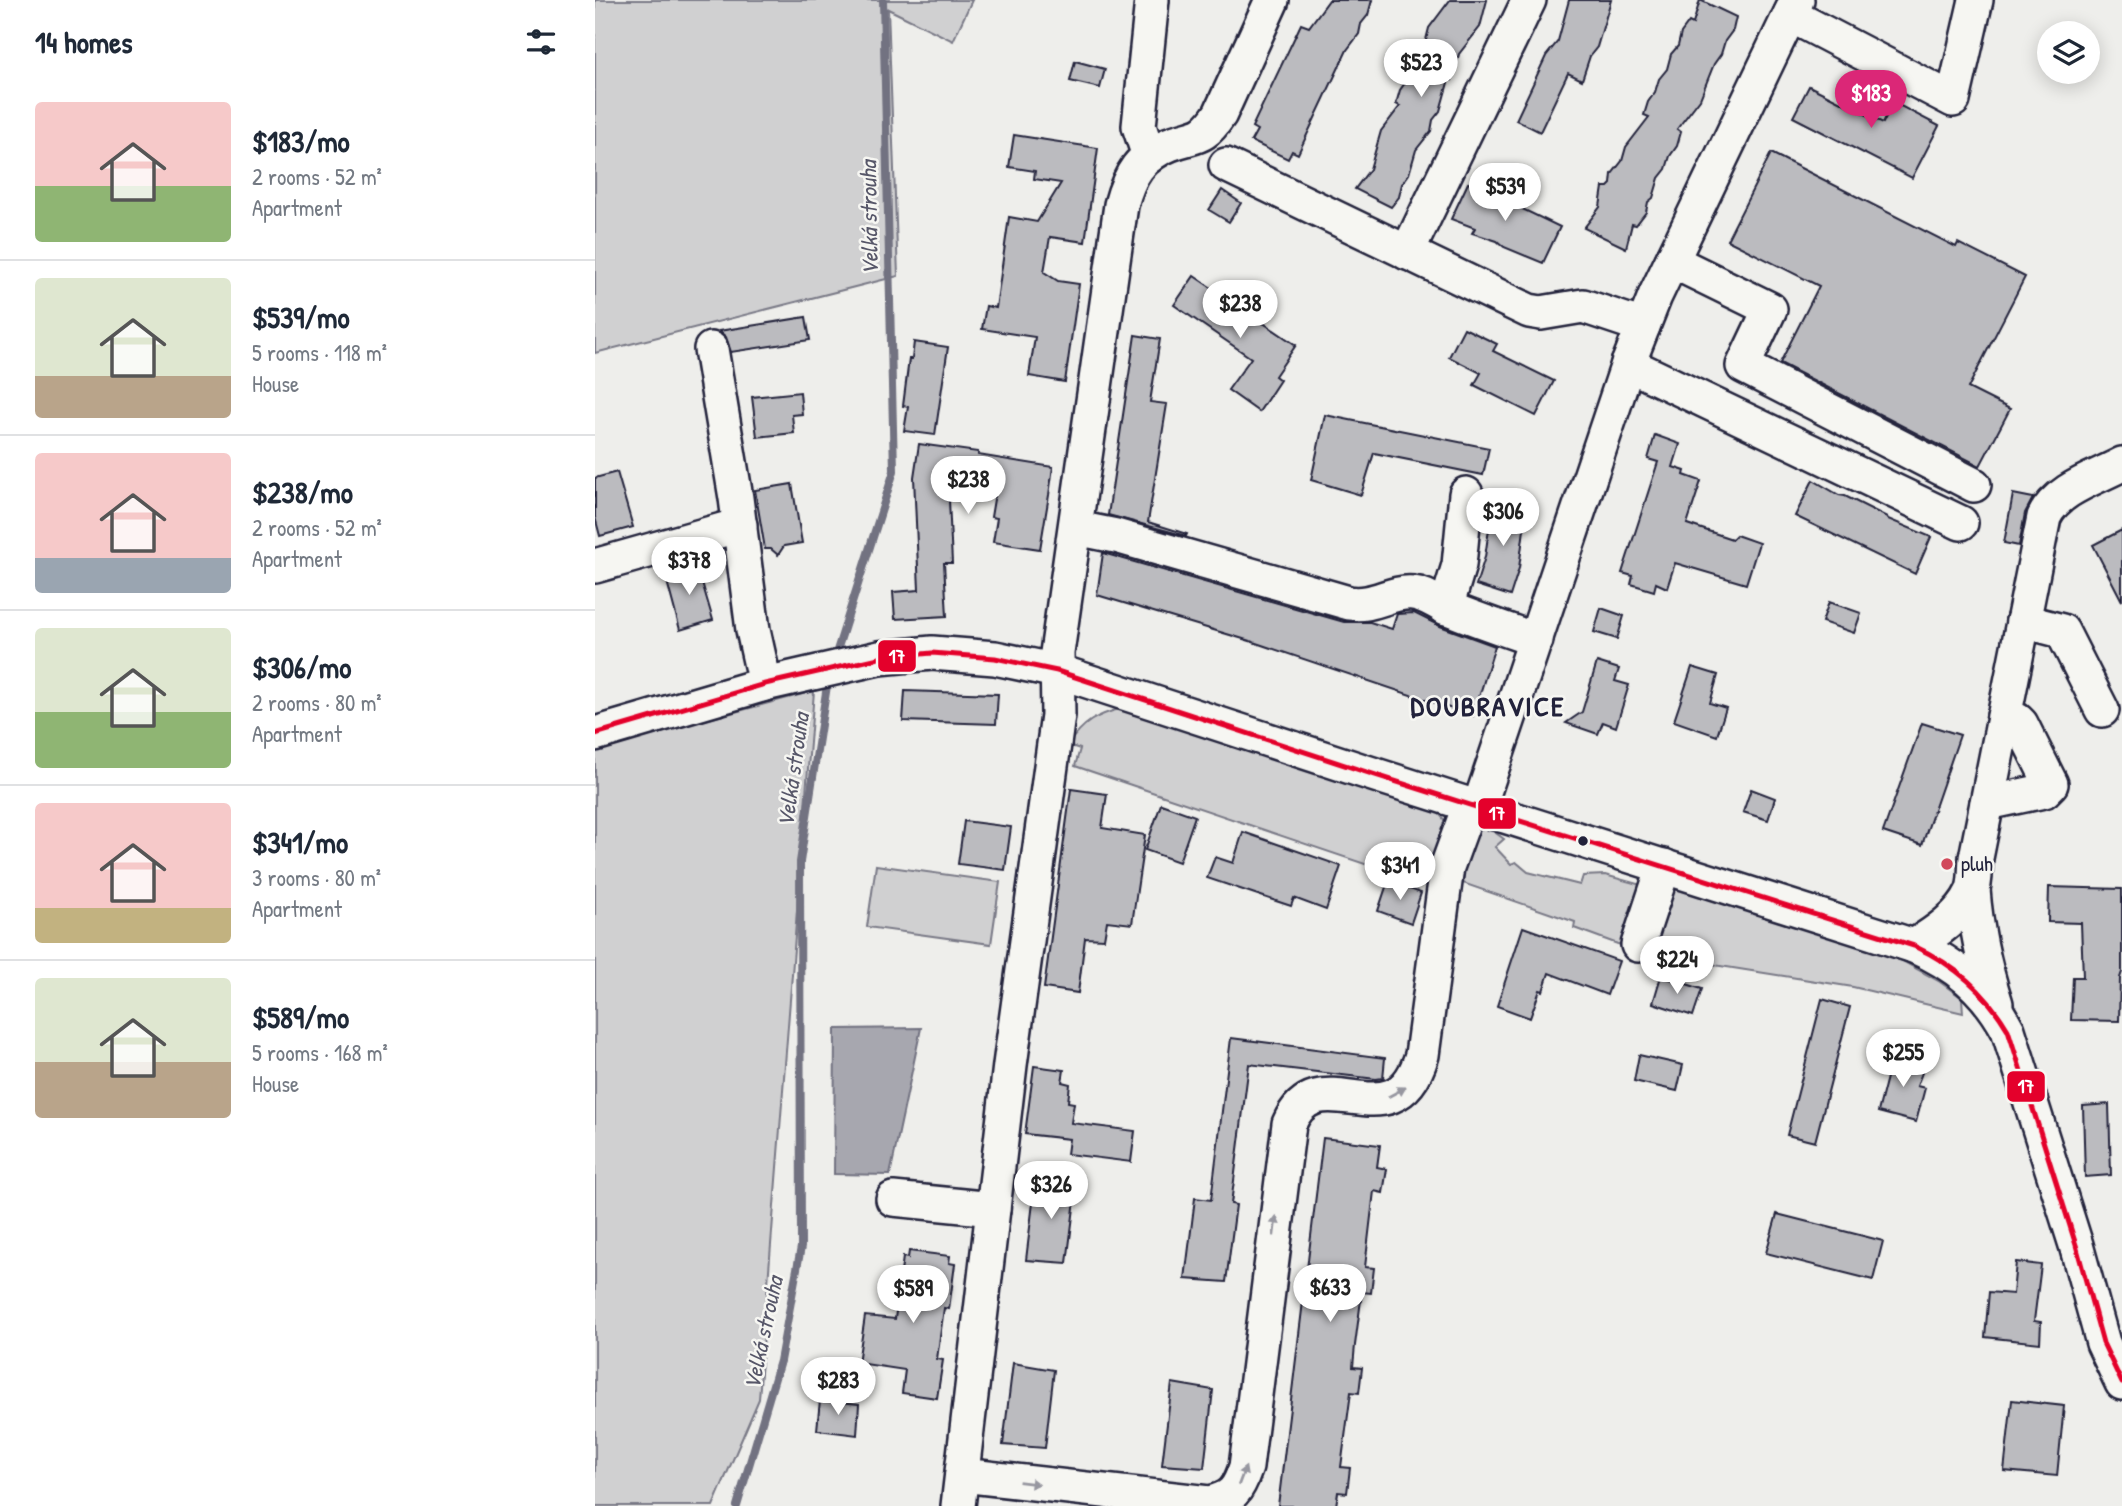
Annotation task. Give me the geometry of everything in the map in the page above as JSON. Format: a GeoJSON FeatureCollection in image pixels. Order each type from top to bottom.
{"type":"FeatureCollection","features":[{"type":"Feature","properties":{"kind":"street"},"geometry":{"type":"LineString","coordinates":[[1149,156],[1139,127],[1151,0]]}},
{"type":"Feature","properties":{"kind":"street"},"geometry":{"type":"LineString","coordinates":[[1272,0],[1220,114],[1210,129],[1173,143],[1149,156],[1132,173],[1121,205],[1057,653],[1058,715],[1010,1065],[960,1490],[1209,1503],[1223,1500],[1234,1493],[1246,1467],[1289,1124],[1296,1111],[1310,1098],[1324,1094],[1376,1100],[1391,1097],[1407,1087],[1417,1072],[1422,1055],[1447,867],[1474,806],[1536,640],[1643,326],[1794,8],[1953,100],[1976,0]]}},
{"type":"Feature","properties":{"kind":"street"},"geometry":{"type":"LineString","coordinates":[[1407,253],[1529,0]]}},
{"type":"Feature","properties":{"kind":"street"},"geometry":{"type":"LineString","coordinates":[[1226,165],[1529,311],[1541,313],[1583,306],[1643,326]]}},
{"type":"Feature","properties":{"kind":"street"},"geometry":{"type":"LineString","coordinates":[[1672,261],[1770,309],[1743,366],[1974,485]]}},
{"type":"Feature","properties":{"kind":"street"},"geometry":{"type":"LineString","coordinates":[[711,349],[740,525],[751,621],[765,684]]}},
{"type":"Feature","properties":{"kind":"street"},"geometry":{"type":"LineString","coordinates":[[1628,364],[1961,523]]}},
{"type":"Feature","properties":{"kind":"street"},"geometry":{"type":"LineString","coordinates":[[1998,1012],[1980,943],[1973,890],[1986,803],[2042,527],[2048,509],[2068,492],[2121,464]]}},
{"type":"Feature","properties":{"kind":"street"},"geometry":{"type":"LineString","coordinates":[[1446,608],[1459,565],[1466,494]]}},
{"type":"Feature","properties":{"kind":"street"},"geometry":{"type":"LineString","coordinates":[[595,566],[740,525]]}},
{"type":"Feature","properties":{"kind":"street"},"geometry":{"type":"LineString","coordinates":[[1076,528],[1116,536],[1349,603],[1370,604],[1409,593],[1423,595],[1446,608],[1536,640]]}},
{"type":"Feature","properties":{"kind":"street"},"geometry":{"type":"LineString","coordinates":[[2023,621],[2062,631],[2102,709]]}},
{"type":"Feature","properties":{"kind":"street"},"geometry":{"type":"LineString","coordinates":[[595,734],[815,671],[903,654],[959,654],[995,658],[1058,671],[1914,946],[1955,968],[1985,994],[2008,1030],[2076,1245],[2103,1343],[2122,1383]]}},
{"type":"Feature","properties":{"kind":"street"},"geometry":{"type":"LineString","coordinates":[[1986,803],[2044,790],[2051,784],[2021,724],[2004,716]]}},
{"type":"Feature","properties":{"kind":"street"},"geometry":{"type":"LineString","coordinates":[[1638,945],[1664,866]]}},
{"type":"Feature","properties":{"kind":"street"},"geometry":{"type":"LineString","coordinates":[[1914,946],[1950,920],[1973,890]]}},
{"type":"Feature","properties":{"kind":"street"},"geometry":{"type":"LineString","coordinates":[[893,1199],[993,1209]]}},
{"type":"Feature","properties":{"kind":"shaded area"},"geometry":{"type":"Polygon","coordinates":[[[595,0],[972,0],[953,41],[888,9],[898,276],[595,353],[595,0]]]}},
{"type":"Feature","properties":{"kind":"shaded area"},"geometry":{"type":"Polygon","coordinates":[[[814,691],[759,1399],[713,1506],[595,1506],[595,749],[814,691]]]}},
{"type":"Feature","properties":{"kind":"shaded area"},"geometry":{"type":"Polygon","coordinates":[[[1123,708],[1437,811],[1449,826],[1433,887],[1075,766],[1080,749],[1068,745],[1079,730],[1105,713],[1123,708]]]}},
{"type":"Feature","properties":{"kind":"shaded area"},"geometry":{"type":"Polygon","coordinates":[[[1482,829],[1493,831],[1504,839],[1495,847],[1511,864],[1516,862],[1528,872],[1580,885],[1583,876],[1605,875],[1670,893],[1682,888],[1895,957],[1940,982],[1962,998],[1963,1013],[1853,987],[1645,954],[1574,928],[1575,922],[1457,881],[1474,834],[1482,829]]]}},
{"type":"Feature","properties":{"kind":"shaded area"},"geometry":{"type":"Polygon","coordinates":[[[876,865],[1000,882],[991,944],[867,927],[876,865]]]}},
{"type":"Feature","properties":{"kind":"shaded area"},"geometry":{"type":"Polygon","coordinates":[[[921,1028],[890,1175],[834,1174],[835,1029],[921,1028]]]}},
{"type":"Feature","properties":{"kind":"building"},"geometry":{"type":"Polygon","coordinates":[[[1329,0],[1372,0],[1359,34],[1347,50],[1298,154],[1292,151],[1288,159],[1251,141],[1257,130],[1252,127],[1301,24],[1309,27],[1329,0]]]}},
{"type":"Feature","properties":{"kind":"building"},"geometry":{"type":"Polygon","coordinates":[[[1450,0],[1487,0],[1480,27],[1459,54],[1440,111],[1433,120],[1431,131],[1416,150],[1399,197],[1391,207],[1355,189],[1370,169],[1381,131],[1400,106],[1396,104],[1400,90],[1412,73],[1429,28],[1450,0]]]}},
{"type":"Feature","properties":{"kind":"building"},"geometry":{"type":"Polygon","coordinates":[[[1569,0],[1611,0],[1597,47],[1590,56],[1582,80],[1568,73],[1540,132],[1516,120],[1546,56],[1558,41],[1569,0]]]}},
{"type":"Feature","properties":{"kind":"building"},"geometry":{"type":"Polygon","coordinates":[[[1700,0],[1736,17],[1733,30],[1714,64],[1700,99],[1677,129],[1681,132],[1677,146],[1659,178],[1646,212],[1636,225],[1632,224],[1626,248],[1584,228],[1600,207],[1603,187],[1611,184],[1612,174],[1622,161],[1626,147],[1649,117],[1644,115],[1648,102],[1667,69],[1671,54],[1678,46],[1681,33],[1689,22],[1693,24],[1700,0]]]}},
{"type":"Feature","properties":{"kind":"building"},"geometry":{"type":"Polygon","coordinates":[[[1075,61],[1105,69],[1100,88],[1070,81],[1075,61]]]}},
{"type":"Feature","properties":{"kind":"building"},"geometry":{"type":"Polygon","coordinates":[[[1809,86],[1883,123],[1893,102],[1939,126],[1912,178],[1793,117],[1809,86]]]}},
{"type":"Feature","properties":{"kind":"building"},"geometry":{"type":"Polygon","coordinates":[[[1014,135],[1098,148],[1085,242],[1050,237],[1044,272],[1058,281],[1079,284],[1065,382],[1029,376],[1035,337],[982,329],[986,306],[996,308],[1009,217],[1037,222],[1061,183],[1034,179],[1035,171],[1009,167],[1014,135]]]}},
{"type":"Feature","properties":{"kind":"building"},"geometry":{"type":"Polygon","coordinates":[[[1771,153],[1956,247],[1958,243],[2025,277],[1968,388],[2010,409],[1980,466],[1780,363],[1819,286],[1727,240],[1771,153]]]}},
{"type":"Feature","properties":{"kind":"building"},"geometry":{"type":"Polygon","coordinates":[[[1468,183],[1480,186],[1491,194],[1560,227],[1543,263],[1504,247],[1497,241],[1472,233],[1475,228],[1451,219],[1468,183]]]}},
{"type":"Feature","properties":{"kind":"building"},"geometry":{"type":"Polygon","coordinates":[[[1222,190],[1241,203],[1229,222],[1209,210],[1222,190]]]}},
{"type":"Feature","properties":{"kind":"building"},"geometry":{"type":"Polygon","coordinates":[[[1194,276],[1296,345],[1275,376],[1280,380],[1259,412],[1228,390],[1251,358],[1174,305],[1194,276]]]}},
{"type":"Feature","properties":{"kind":"building"},"geometry":{"type":"Polygon","coordinates":[[[806,317],[810,340],[731,352],[726,337],[719,331],[806,317]]]}},
{"type":"Feature","properties":{"kind":"building"},"geometry":{"type":"Polygon","coordinates":[[[1464,328],[1497,344],[1493,351],[1554,381],[1536,416],[1474,385],[1481,373],[1449,357],[1464,328]]]}},
{"type":"Feature","properties":{"kind":"building"},"geometry":{"type":"Polygon","coordinates":[[[1135,335],[1160,339],[1150,402],[1167,404],[1148,522],[1187,534],[1186,536],[1108,515],[1135,335]]]}},
{"type":"Feature","properties":{"kind":"building"},"geometry":{"type":"Polygon","coordinates":[[[914,342],[948,347],[935,435],[904,431],[908,407],[903,406],[914,342]]]}},
{"type":"Feature","properties":{"kind":"building"},"geometry":{"type":"Polygon","coordinates":[[[800,392],[802,414],[792,415],[794,433],[757,437],[752,397],[800,392]]]}},
{"type":"Feature","properties":{"kind":"building"},"geometry":{"type":"Polygon","coordinates":[[[1325,415],[1489,448],[1483,475],[1374,453],[1361,495],[1311,480],[1325,415]]]}},
{"type":"Feature","properties":{"kind":"building"},"geometry":{"type":"Polygon","coordinates":[[[1655,435],[1680,444],[1673,467],[1685,471],[1684,475],[1701,481],[1687,524],[1732,539],[1736,535],[1759,543],[1746,584],[1675,563],[1667,588],[1656,583],[1654,591],[1631,584],[1633,576],[1622,573],[1658,462],[1648,459],[1655,435]]]}},
{"type":"Feature","properties":{"kind":"building"},"geometry":{"type":"Polygon","coordinates":[[[919,444],[1053,467],[1040,549],[993,542],[997,518],[991,517],[996,487],[948,479],[952,563],[944,563],[947,616],[895,619],[893,592],[919,590],[914,477],[919,444]]]}},
{"type":"Feature","properties":{"kind":"building"},"geometry":{"type":"Polygon","coordinates":[[[617,472],[633,527],[600,536],[595,517],[595,478],[617,472]]]}},
{"type":"Feature","properties":{"kind":"building"},"geometry":{"type":"Polygon","coordinates":[[[1813,480],[1888,519],[1931,537],[1915,574],[1795,516],[1813,480]]]}},
{"type":"Feature","properties":{"kind":"building"},"geometry":{"type":"Polygon","coordinates":[[[792,484],[802,543],[784,546],[778,555],[771,549],[765,549],[755,490],[792,484]]]}},
{"type":"Feature","properties":{"kind":"building"},"geometry":{"type":"Polygon","coordinates":[[[2013,494],[2033,498],[2025,513],[2019,546],[2004,543],[2013,494]]]}},
{"type":"Feature","properties":{"kind":"building"},"geometry":{"type":"Polygon","coordinates":[[[1493,501],[1527,506],[1519,568],[1510,596],[1476,585],[1485,557],[1493,501]]]}},
{"type":"Feature","properties":{"kind":"building"},"geometry":{"type":"Polygon","coordinates":[[[2122,530],[2122,601],[2093,545],[2122,530]]]}},
{"type":"Feature","properties":{"kind":"building"},"geometry":{"type":"Polygon","coordinates":[[[1103,553],[1344,622],[1370,622],[1392,629],[1397,614],[1414,613],[1440,626],[1495,646],[1473,716],[1250,641],[1097,595],[1103,553]]]}},
{"type":"Feature","properties":{"kind":"building"},"geometry":{"type":"Polygon","coordinates":[[[697,565],[713,620],[680,630],[665,574],[697,565]]]}},
{"type":"Feature","properties":{"kind":"building"},"geometry":{"type":"Polygon","coordinates":[[[1829,602],[1861,613],[1854,633],[1822,622],[1829,602]]]}},
{"type":"Feature","properties":{"kind":"building"},"geometry":{"type":"Polygon","coordinates":[[[1601,608],[1624,616],[1617,639],[1594,632],[1601,608]]]}},
{"type":"Feature","properties":{"kind":"building"},"geometry":{"type":"Polygon","coordinates":[[[1597,662],[1619,669],[1615,681],[1629,685],[1616,727],[1603,722],[1598,734],[1566,723],[1582,712],[1597,662]]]}},
{"type":"Feature","properties":{"kind":"building"},"geometry":{"type":"Polygon","coordinates":[[[1692,667],[1718,675],[1710,703],[1726,708],[1717,736],[1674,721],[1692,667]]]}},
{"type":"Feature","properties":{"kind":"building"},"geometry":{"type":"Polygon","coordinates":[[[905,691],[998,694],[996,724],[903,721],[905,691]]]}},
{"type":"Feature","properties":{"kind":"building"},"geometry":{"type":"Polygon","coordinates":[[[1922,723],[1960,735],[1922,845],[1883,832],[1922,723]]]}},
{"type":"Feature","properties":{"kind":"building"},"geometry":{"type":"Polygon","coordinates":[[[1071,789],[1107,794],[1102,828],[1145,835],[1132,924],[1107,921],[1104,939],[1085,938],[1078,993],[1044,988],[1071,789]]]}},
{"type":"Feature","properties":{"kind":"building"},"geometry":{"type":"Polygon","coordinates":[[[1751,789],[1775,798],[1768,820],[1743,812],[1751,789]]]}},
{"type":"Feature","properties":{"kind":"building"},"geometry":{"type":"Polygon","coordinates":[[[1161,804],[1195,816],[1179,862],[1145,850],[1161,804]]]}},
{"type":"Feature","properties":{"kind":"building"},"geometry":{"type":"Polygon","coordinates":[[[964,821],[1011,827],[1005,870],[958,864],[964,821]]]}},
{"type":"Feature","properties":{"kind":"building"},"geometry":{"type":"Polygon","coordinates":[[[1243,832],[1341,866],[1326,910],[1294,898],[1291,906],[1207,878],[1215,857],[1233,863],[1243,832]]]}},
{"type":"Feature","properties":{"kind":"building"},"geometry":{"type":"Polygon","coordinates":[[[1388,881],[1421,893],[1411,923],[1378,911],[1388,881]]]}},
{"type":"Feature","properties":{"kind":"building"},"geometry":{"type":"Polygon","coordinates":[[[2049,887],[2122,889],[2119,1021],[2071,1020],[2073,977],[2083,977],[2081,923],[2048,922],[2049,887]]]}},
{"type":"Feature","properties":{"kind":"building"},"geometry":{"type":"Polygon","coordinates":[[[1523,927],[1619,961],[1607,995],[1549,973],[1530,1018],[1497,1006],[1523,927]]]}},
{"type":"Feature","properties":{"kind":"building"},"geometry":{"type":"Polygon","coordinates":[[[1661,976],[1702,989],[1693,1016],[1653,1003],[1661,976]]]}},
{"type":"Feature","properties":{"kind":"building"},"geometry":{"type":"Polygon","coordinates":[[[1822,999],[1850,1007],[1815,1142],[1787,1135],[1822,999]]]}},
{"type":"Feature","properties":{"kind":"building"},"geometry":{"type":"Polygon","coordinates":[[[1231,1038],[1385,1058],[1383,1078],[1249,1064],[1231,1204],[1236,1205],[1226,1282],[1185,1279],[1195,1198],[1211,1200],[1231,1038]]]}},
{"type":"Feature","properties":{"kind":"building"},"geometry":{"type":"Polygon","coordinates":[[[1893,1054],[1926,1062],[1917,1086],[1925,1088],[1916,1122],[1878,1112],[1893,1054]]]}},
{"type":"Feature","properties":{"kind":"building"},"geometry":{"type":"Polygon","coordinates":[[[1639,1055],[1683,1065],[1677,1091],[1634,1081],[1639,1055]]]}},
{"type":"Feature","properties":{"kind":"building"},"geometry":{"type":"Polygon","coordinates":[[[1034,1066],[1064,1070],[1062,1082],[1070,1084],[1068,1102],[1074,1103],[1071,1123],[1135,1131],[1131,1162],[1067,1154],[1069,1139],[1025,1134],[1034,1066]]]}},
{"type":"Feature","properties":{"kind":"building"},"geometry":{"type":"Polygon","coordinates":[[[2109,1104],[2111,1175],[2085,1177],[2083,1106],[2109,1104]]]}},
{"type":"Feature","properties":{"kind":"building"},"geometry":{"type":"Polygon","coordinates":[[[1323,1138],[1380,1145],[1377,1167],[1387,1169],[1383,1193],[1374,1191],[1365,1267],[1374,1268],[1371,1293],[1362,1292],[1353,1367],[1362,1368],[1359,1393],[1351,1392],[1341,1467],[1350,1468],[1347,1493],[1338,1492],[1336,1506],[1278,1506],[1323,1138]]]}},
{"type":"Feature","properties":{"kind":"building"},"geometry":{"type":"Polygon","coordinates":[[[1036,1178],[1077,1184],[1067,1263],[1026,1260],[1036,1178]]]}},
{"type":"Feature","properties":{"kind":"building"},"geometry":{"type":"Polygon","coordinates":[[[1777,1214],[1883,1241],[1873,1280],[1766,1253],[1777,1214]]]}},
{"type":"Feature","properties":{"kind":"building"},"geometry":{"type":"Polygon","coordinates":[[[909,1251],[950,1256],[949,1263],[955,1264],[949,1309],[944,1308],[937,1359],[943,1360],[937,1398],[902,1393],[905,1370],[858,1363],[865,1316],[895,1319],[903,1257],[908,1258],[909,1251]]]}},
{"type":"Feature","properties":{"kind":"building"},"geometry":{"type":"Polygon","coordinates":[[[2016,1262],[2041,1265],[2034,1321],[2041,1322],[2040,1343],[1985,1337],[1989,1292],[2013,1294],[2016,1262]]]}},
{"type":"Feature","properties":{"kind":"building"},"geometry":{"type":"Polygon","coordinates":[[[1013,1363],[1054,1370],[1045,1448],[1003,1445],[1013,1363]]]}},
{"type":"Feature","properties":{"kind":"building"},"geometry":{"type":"Polygon","coordinates":[[[1172,1383],[1213,1390],[1204,1468],[1162,1465],[1172,1383]]]}},
{"type":"Feature","properties":{"kind":"building"},"geometry":{"type":"Polygon","coordinates":[[[820,1400],[859,1404],[857,1435],[817,1430],[820,1400]]]}},
{"type":"Feature","properties":{"kind":"building"},"geometry":{"type":"Polygon","coordinates":[[[2012,1400],[2064,1406],[2057,1476],[2004,1471],[2012,1400]]]}},
{"type":"Feature","properties":{"kind":"waterway","name":"Velká strouha"},"geometry":{"type":"LineString","coordinates":[[834,660],[894,471],[883,0]]}},
{"type":"Feature","properties":{"kind":"waterway","name":"Velká strouha"},"geometry":{"type":"LineString","coordinates":[[737,1506],[780,1361],[801,1247],[800,862],[828,679]]}},
{"type":"Feature","properties":{"kind":"transit line","name":"17"},"geometry":{"type":"LineString","coordinates":[[595,734],[765,684],[879,658],[932,653],[995,658],[1057,671],[1914,946],[1943,962],[1968,981],[1989,1003],[2008,1030],[2076,1245],[2103,1343],[2122,1383]]}},
{"type":"Feature","properties":{"kind":"place","name":"pluh"},"geometry":{"type":"Point","coordinates":[1947,864]}},
{"type":"Feature","properties":{"kind":"district","name":"DOUBRAVICE"},"geometry":{"type":"Point","coordinates":[1488,706]}}]}
